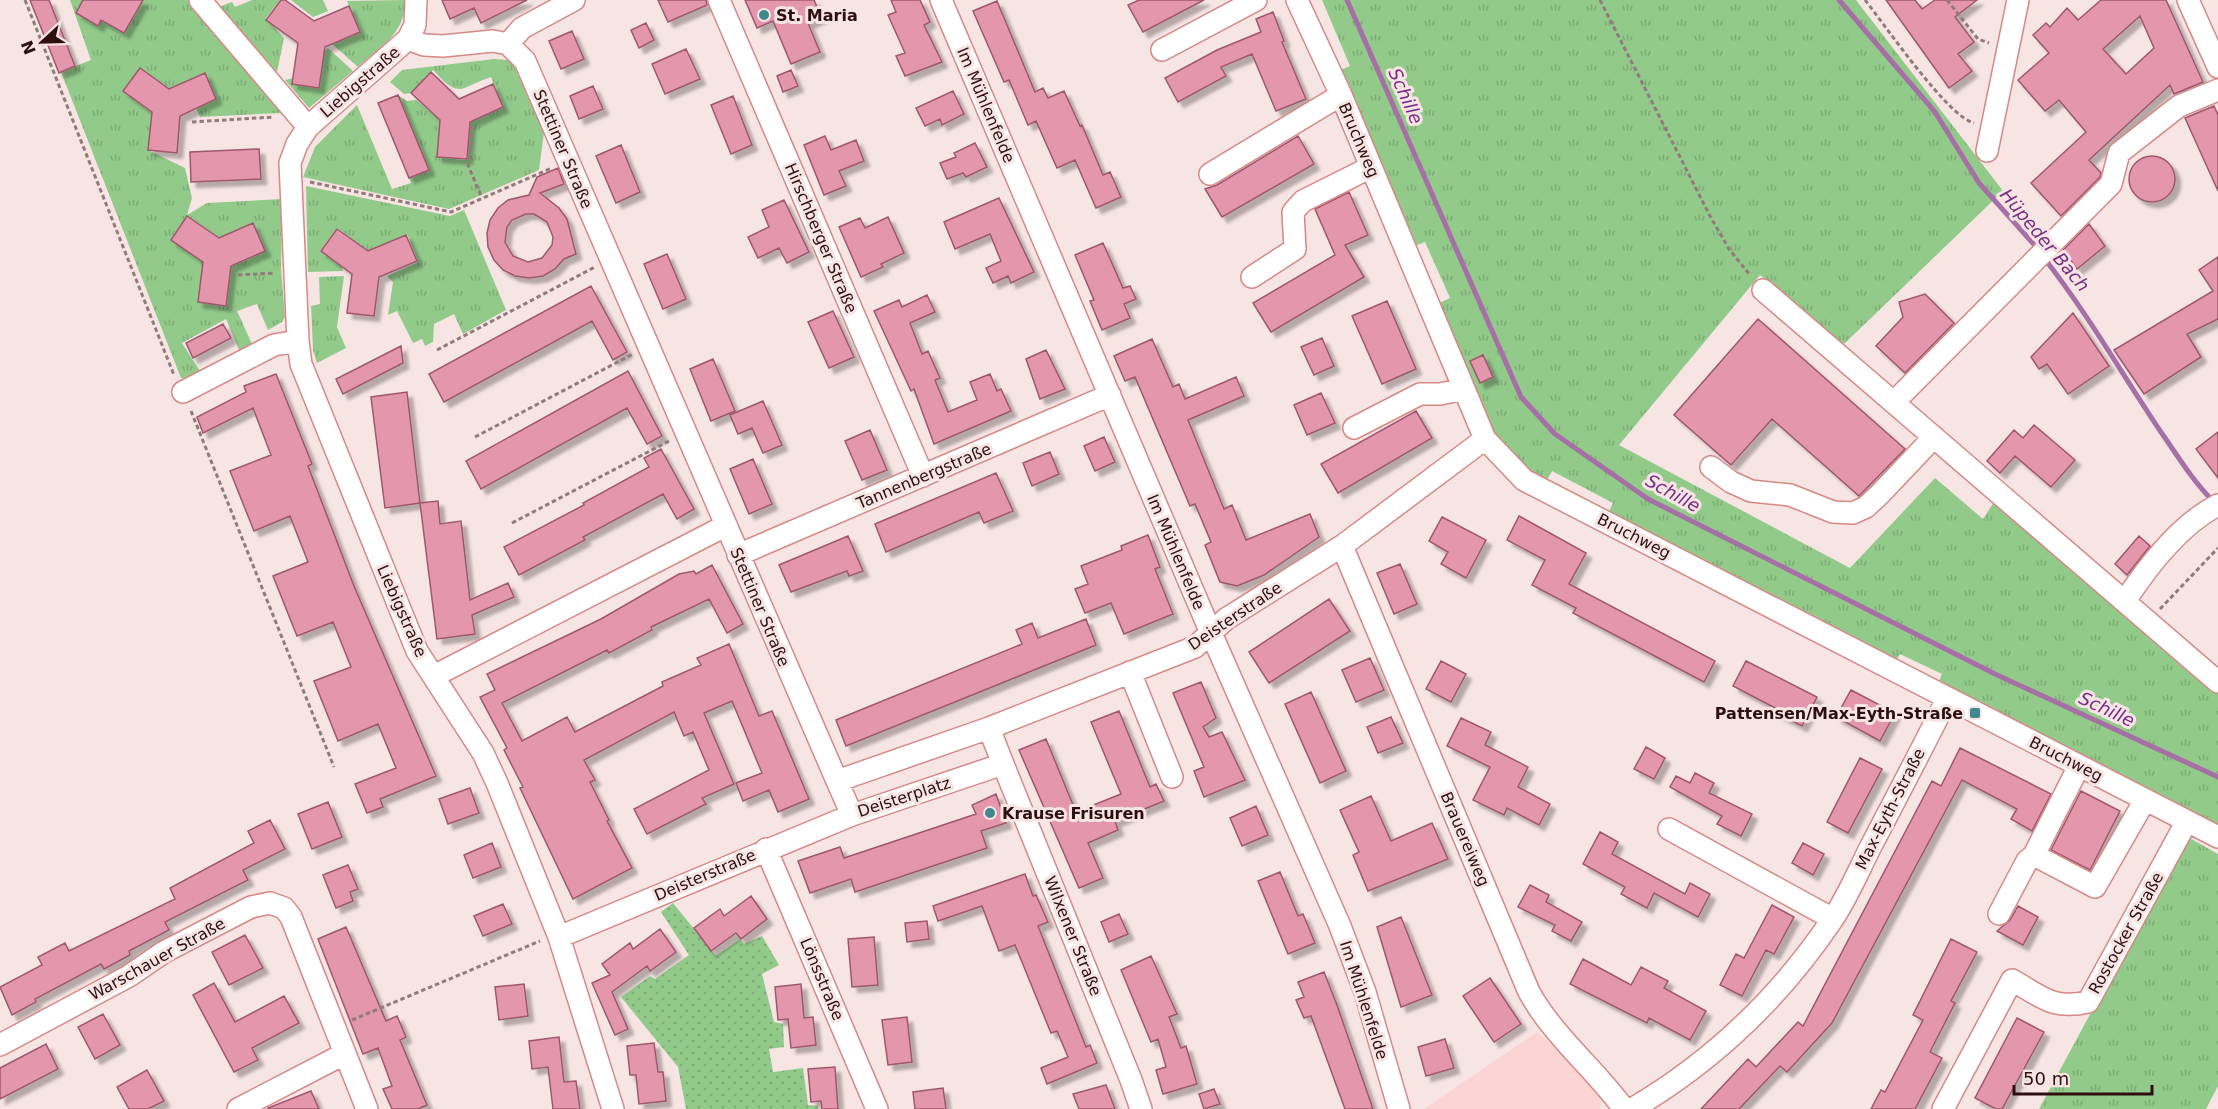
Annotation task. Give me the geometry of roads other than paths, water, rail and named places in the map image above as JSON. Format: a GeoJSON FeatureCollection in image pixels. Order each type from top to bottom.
{"type":"FeatureCollection","features":[{"type":"Feature","properties":{"kind":"street","name":"Liebigstraße"},"geometry":{"type":"LineString","coordinates":[[200,0],[305,132]]}},
{"type":"Feature","properties":{"kind":"street","name":"Liebigstraße"},"geometry":{"type":"LineString","coordinates":[[416,0],[415,25],[408,39],[305,132],[290,163],[301,364],[417,651],[483,753],[497,783],[559,937],[613,1109]]}},
{"type":"Feature","properties":{"kind":"street"},"geometry":{"type":"LineString","coordinates":[[408,39],[424,45],[493,41],[508,44],[522,28],[574,0]]}},
{"type":"Feature","properties":{"kind":"street","name":"Hirschberger Straße"},"geometry":{"type":"LineString","coordinates":[[719,0],[923,476]]}},
{"type":"Feature","properties":{"kind":"street","name":"Im Mühlenfelde"},"geometry":{"type":"LineString","coordinates":[[941,0],[1211,633],[1340,926],[1365,992],[1399,1109]]}},
{"type":"Feature","properties":{"kind":"street"},"geometry":{"type":"LineString","coordinates":[[1162,50],[1256,0]]}},
{"type":"Feature","properties":{"kind":"street","name":"Bruchweg"},"geometry":{"type":"LineString","coordinates":[[1297,0],[1341,95],[1485,439],[1524,480],[2218,837]]}},
{"type":"Feature","properties":{"kind":"street"},"geometry":{"type":"LineString","coordinates":[[1987,151],[1990,126],[2018,0]]}},
{"type":"Feature","properties":{"kind":"street"},"geometry":{"type":"LineString","coordinates":[[2188,0],[2218,67]]}},
{"type":"Feature","properties":{"kind":"street","name":"Stettiner Straße"},"geometry":{"type":"LineString","coordinates":[[508,44],[525,62],[837,782]]}},
{"type":"Feature","properties":{"kind":"street"},"geometry":{"type":"LineString","coordinates":[[1894,402],[2111,184],[2119,153],[2179,105],[2218,90]]}},
{"type":"Feature","properties":{"kind":"street"},"geometry":{"type":"LineString","coordinates":[[1210,174],[1341,95]]}},
{"type":"Feature","properties":{"kind":"street"},"geometry":{"type":"LineString","coordinates":[[1252,277],[1295,249],[1293,212],[1303,201],[1371,167]]}},
{"type":"Feature","properties":{"kind":"street"},"geometry":{"type":"LineString","coordinates":[[1763,290],[2218,682]]}},
{"type":"Feature","properties":{"kind":"street"},"geometry":{"type":"LineString","coordinates":[[183,392],[274,345],[298,341]]}},
{"type":"Feature","properties":{"kind":"street"},"geometry":{"type":"LineString","coordinates":[[1354,428],[1419,394],[1440,394],[1464,389]]}},
{"type":"Feature","properties":{"kind":"street","name":"Tannenbergstraße"},"geometry":{"type":"LineString","coordinates":[[738,555],[1110,395]]}},
{"type":"Feature","properties":{"kind":"street"},"geometry":{"type":"LineString","coordinates":[[1711,467],[1731,482],[1750,490],[1790,495],[1833,512],[1853,513],[1866,507],[1879,495],[1934,437]]}},
{"type":"Feature","properties":{"kind":"street","name":"Deisterstraße"},"geometry":{"type":"LineString","coordinates":[[989,729],[1195,647],[1226,619],[1342,546],[1485,439]]}},
{"type":"Feature","properties":{"kind":"street"},"geometry":{"type":"LineString","coordinates":[[2125,601],[2144,572],[2212,508]]}},
{"type":"Feature","properties":{"kind":"street"},"geometry":{"type":"LineString","coordinates":[[434,676],[725,526]]}},
{"type":"Feature","properties":{"kind":"street","name":"Brauereiweg"},"geometry":{"type":"LineString","coordinates":[[1342,546],[1529,992],[1542,1016],[1605,1083],[1624,1109]]}},
{"type":"Feature","properties":{"kind":"street"},"geometry":{"type":"LineString","coordinates":[[1130,672],[1172,777]]}},
{"type":"Feature","properties":{"kind":"street","name":"Max-Eyth-Straße"},"geometry":{"type":"LineString","coordinates":[[1632,1109],[1686,1075],[1728,1040],[1769,1000],[1833,919],[1947,699]]}},
{"type":"Feature","properties":{"kind":"street"},"geometry":{"type":"LineString","coordinates":[[837,782],[989,729],[1004,764]]}},
{"type":"Feature","properties":{"kind":"street","name":"Deisterplatz"},"geometry":{"type":"LineString","coordinates":[[837,782],[852,815],[1004,764]]}},
{"type":"Feature","properties":{"kind":"street","name":"Wilxener Straße"},"geometry":{"type":"LineString","coordinates":[[1004,764],[1141,1109]]}},
{"type":"Feature","properties":{"kind":"street"},"geometry":{"type":"LineString","coordinates":[[1999,914],[2024,867],[2034,855],[2079,766]]}},
{"type":"Feature","properties":{"kind":"street"},"geometry":{"type":"LineString","coordinates":[[2034,855],[2095,887],[2145,800]]}},
{"type":"Feature","properties":{"kind":"street","name":"Deisterstraße"},"geometry":{"type":"LineString","coordinates":[[559,937],[852,815]]}},
{"type":"Feature","properties":{"kind":"street","name":"Rostocker Straße"},"geometry":{"type":"LineString","coordinates":[[1943,1109],[2012,980],[2058,1006],[2088,1002],[2187,821]]}},
{"type":"Feature","properties":{"kind":"street"},"geometry":{"type":"LineString","coordinates":[[1669,829],[1833,919]]}},
{"type":"Feature","properties":{"kind":"street","name":"Lönsstraße"},"geometry":{"type":"LineString","coordinates":[[766,849],[877,1109]]}},
{"type":"Feature","properties":{"kind":"street","name":"Warschauer Straße"},"geometry":{"type":"LineString","coordinates":[[0,1045],[129,976],[164,952],[251,907],[270,903],[284,908],[291,917],[367,1109]]}},
{"type":"Feature","properties":{"kind":"street"},"geometry":{"type":"LineString","coordinates":[[238,1109],[344,1054]]}},
{"type":"Feature","properties":{"kind":"waterway","name":"Schille"},"geometry":{"type":"LineString","coordinates":[[1347,0],[1521,397],[1555,434],[1648,499],[1995,674],[2218,777]]}},
{"type":"Feature","properties":{"kind":"waterway","name":"Hüpeder Bach"},"geometry":{"type":"LineString","coordinates":[[1839,0],[1935,112],[1979,183],[2039,250]]}},
{"type":"Feature","properties":{"kind":"waterway","name":"Hüpeder Bach"},"geometry":{"type":"LineString","coordinates":[[2044,258],[2181,461],[2213,501]]}},
{"type":"Feature","properties":{"kind":"place","name":"St. Maria"},"geometry":{"type":"Point","coordinates":[764,15]}},
{"type":"Feature","properties":{"kind":"place","name":"Pattensen/Max-Eyth-Straße"},"geometry":{"type":"Point","coordinates":[1975,713]}},
{"type":"Feature","properties":{"kind":"place","name":"Krause Frisuren"},"geometry":{"type":"Point","coordinates":[990,813]}}]}
